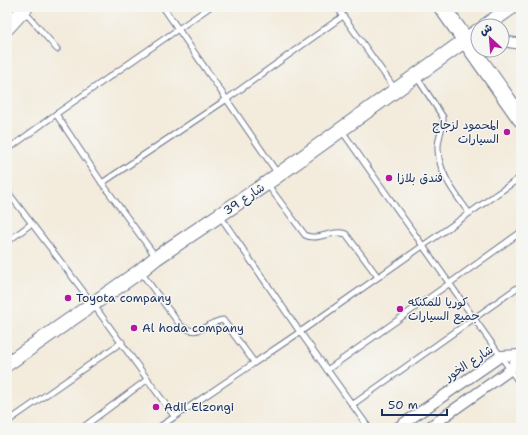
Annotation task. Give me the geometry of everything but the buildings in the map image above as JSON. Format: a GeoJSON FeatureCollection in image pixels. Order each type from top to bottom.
{"type":"FeatureCollection","features":[{"type":"Feature","properties":{"kind":"main road"},"geometry":{"type":"LineString","coordinates":[[442,7],[470,34]]}},
{"type":"Feature","properties":{"kind":"main road"},"geometry":{"type":"LineString","coordinates":[[451,7],[470,33]]}},
{"type":"Feature","properties":{"kind":"main road"},"geometry":{"type":"LineString","coordinates":[[486,58],[521,119]]}},
{"type":"Feature","properties":{"kind":"main road"},"geometry":{"type":"LineString","coordinates":[[487,58],[521,104]]}},
{"type":"Feature","properties":{"kind":"street"},"geometry":{"type":"LineString","coordinates":[[496,18],[512,7]]}},
{"type":"Feature","properties":{"kind":"street"},"geometry":{"type":"LineString","coordinates":[[7,28],[24,8]]}},
{"type":"Feature","properties":{"kind":"street","name":"شارع 39"},"geometry":{"type":"LineString","coordinates":[[7,364],[140,271],[156,258],[267,183],[416,75],[470,41]]}},
{"type":"Feature","properties":{"kind":"street"},"geometry":{"type":"LineString","coordinates":[[510,42],[521,44]]}},
{"type":"Feature","properties":{"kind":"street","name":"شارع الخور"},"geometry":{"type":"LineString","coordinates":[[397,428],[501,356],[520,355]]}},
{"type":"Feature","properties":{"kind":"street","name":"شارع الخور"},"geometry":{"type":"LineString","coordinates":[[428,428],[510,370],[520,355]]}},
{"type":"Feature","properties":{"kind":"lane"},"geometry":{"type":"LineString","coordinates":[[163,7],[279,174]]}},
{"type":"Feature","properties":{"kind":"lane"},"geometry":{"type":"LineString","coordinates":[[7,150],[56,114],[210,7]]}},
{"type":"Feature","properties":{"kind":"lane"},"geometry":{"type":"LineString","coordinates":[[337,7],[395,90]]}},
{"type":"Feature","properties":{"kind":"lane"},"geometry":{"type":"LineString","coordinates":[[24,8],[57,49]]}},
{"type":"Feature","properties":{"kind":"lane"},"geometry":{"type":"LineString","coordinates":[[102,183],[227,99],[343,16]]}},
{"type":"Feature","properties":{"kind":"lane"},"geometry":{"type":"LineString","coordinates":[[416,75],[443,117],[444,121],[439,135],[438,151],[440,159],[448,184],[469,214]]}},
{"type":"Feature","properties":{"kind":"lane"},"geometry":{"type":"LineString","coordinates":[[56,114],[102,183],[156,258]]}},
{"type":"Feature","properties":{"kind":"lane"},"geometry":{"type":"LineString","coordinates":[[340,129],[521,385]]}},
{"type":"Feature","properties":{"kind":"lane"},"geometry":{"type":"LineString","coordinates":[[158,428],[300,332],[521,177]]}},
{"type":"Feature","properties":{"kind":"lane"},"geometry":{"type":"LineString","coordinates":[[267,183],[305,235],[310,238],[337,232],[346,234],[378,277]]}},
{"type":"Feature","properties":{"kind":"lane"},"geometry":{"type":"LineString","coordinates":[[7,191],[122,342],[174,416]]}},
{"type":"Feature","properties":{"kind":"lane"},"geometry":{"type":"LineString","coordinates":[[220,215],[300,332],[369,428]]}},
{"type":"Feature","properties":{"kind":"lane"},"geometry":{"type":"LineString","coordinates":[[7,242],[31,224]]}},
{"type":"Feature","properties":{"kind":"lane"},"geometry":{"type":"LineString","coordinates":[[327,370],[450,284],[521,232]]}},
{"type":"Feature","properties":{"kind":"lane"},"geometry":{"type":"LineString","coordinates":[[140,271],[180,325],[186,330],[198,332],[213,323],[223,320],[254,362]]}},
{"type":"Feature","properties":{"kind":"lane"},"geometry":{"type":"LineString","coordinates":[[352,405],[521,285]]}},
{"type":"Feature","properties":{"kind":"lane"},"geometry":{"type":"LineString","coordinates":[[7,422],[122,342]]}},
{"type":"Feature","properties":{"kind":"lane"},"geometry":{"type":"LineString","coordinates":[[82,428],[148,379]]}},
{"type":"Feature","properties":{"kind":"place","name":"المحمود لزجاج السيارات"},"geometry":{"type":"Point","coordinates":[507,132]}},
{"type":"Feature","properties":{"kind":"place","name":"فندق بلازا"},"geometry":{"type":"Point","coordinates":[389,178]}},
{"type":"Feature","properties":{"kind":"place","name":"Toyota company"},"geometry":{"type":"Point","coordinates":[68,298]}},
{"type":"Feature","properties":{"kind":"place","name":"كوريا للمكنكه جميع السيارات"},"geometry":{"type":"Point","coordinates":[400,309]}},
{"type":"Feature","properties":{"kind":"place","name":"Al hoda company"},"geometry":{"type":"Point","coordinates":[134,328]}},
{"type":"Feature","properties":{"kind":"place","name":"Adil Elzongi"},"geometry":{"type":"Point","coordinates":[156,407]}}]}
